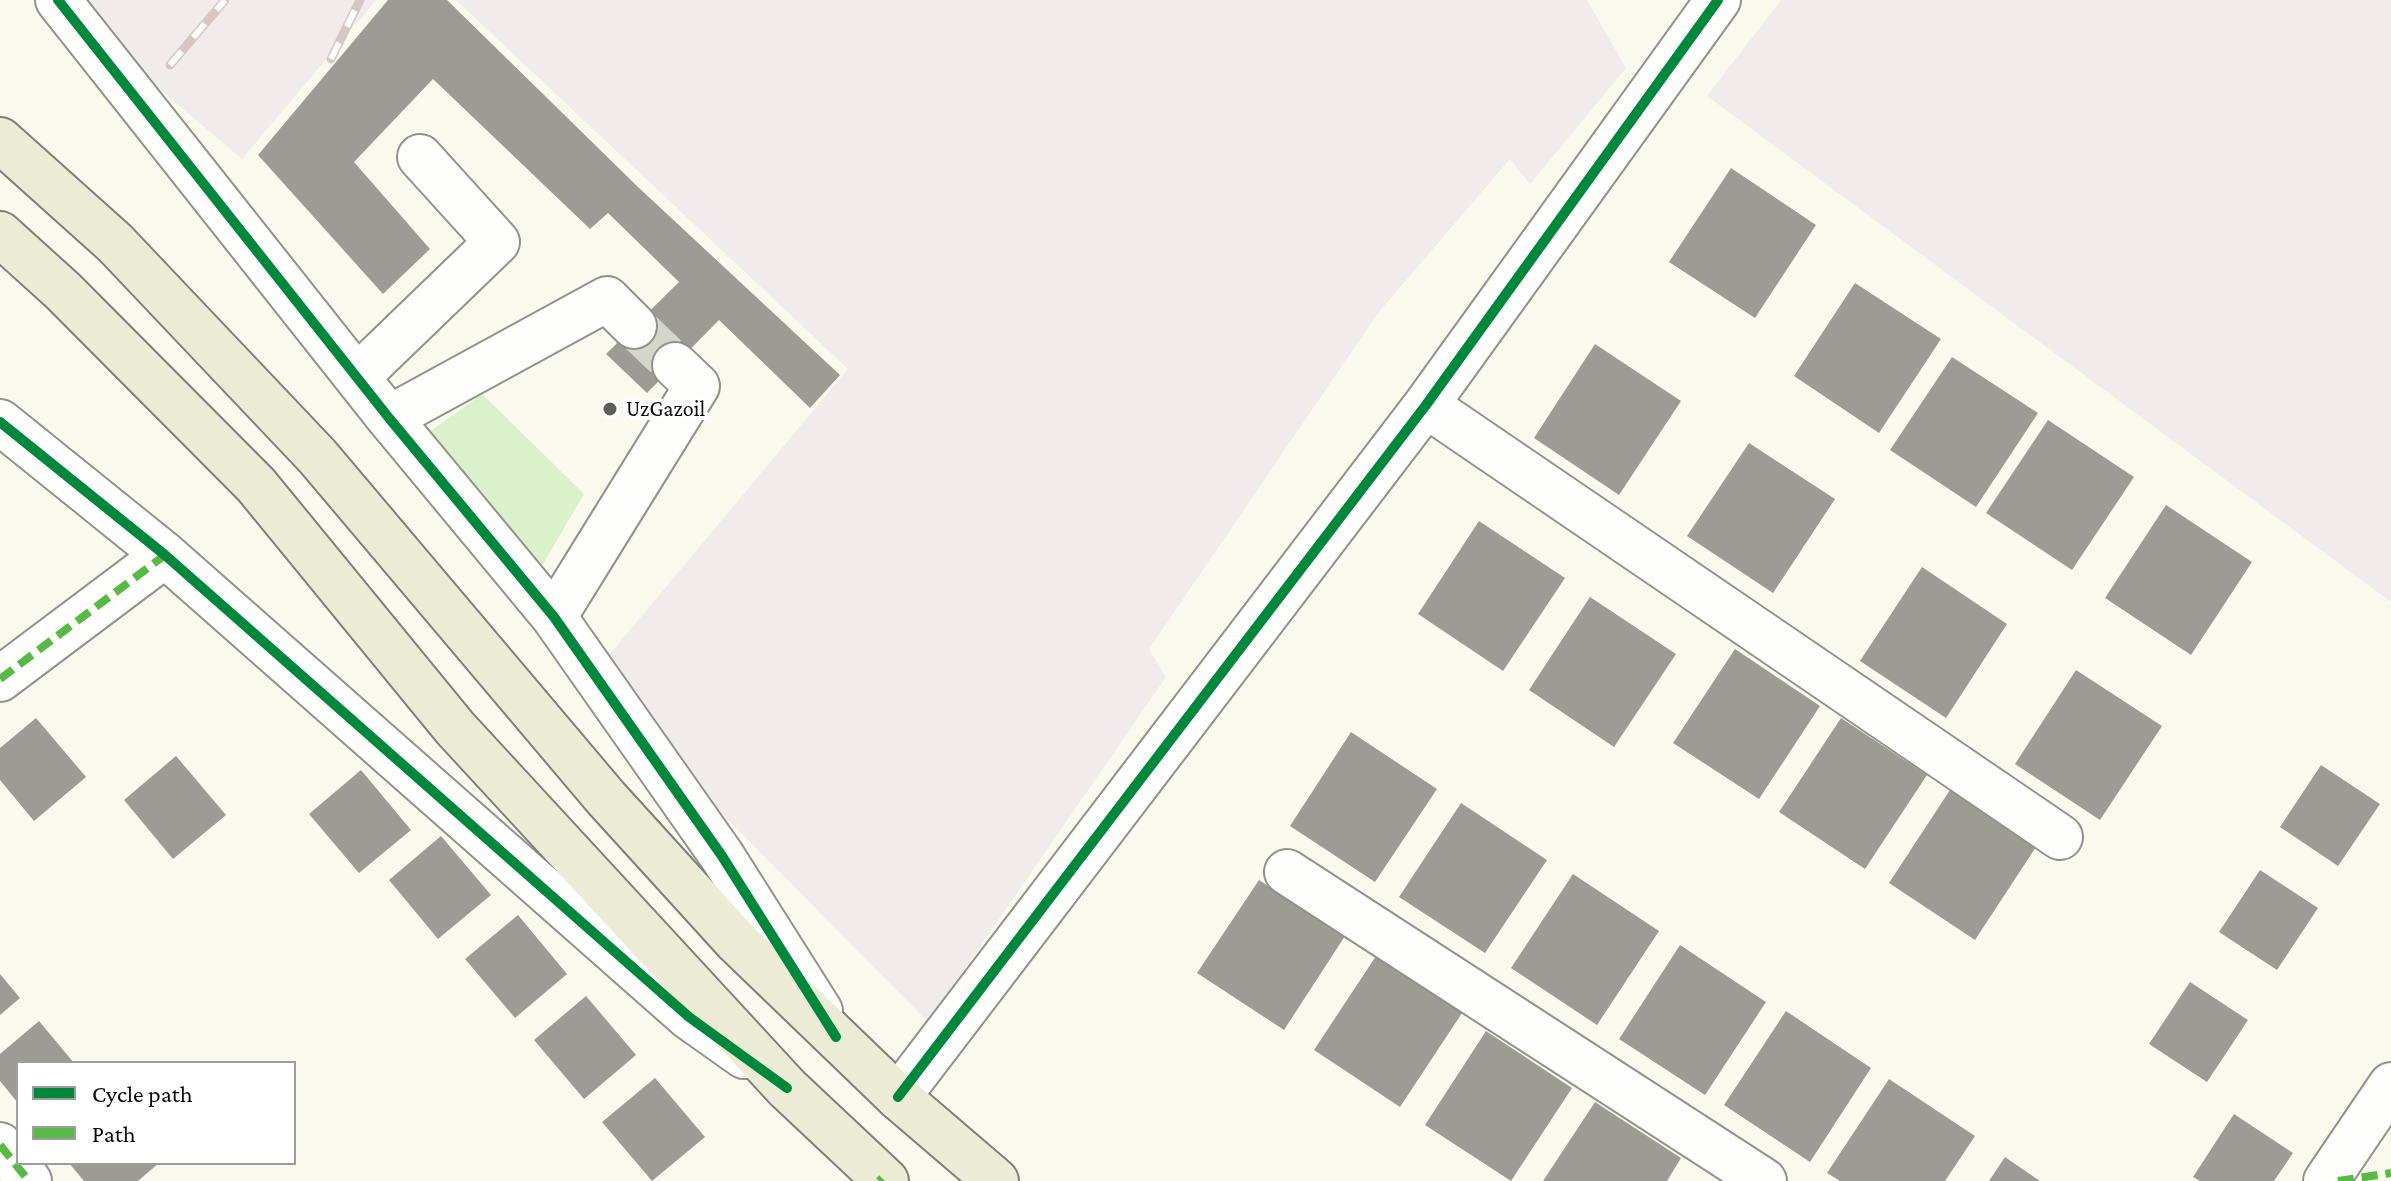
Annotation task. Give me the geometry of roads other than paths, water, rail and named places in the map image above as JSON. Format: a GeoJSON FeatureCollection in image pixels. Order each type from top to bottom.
{"type":"FeatureCollection","features":[{"type":"Feature","properties":{"kind":"main road"},"geometry":{"type":"LineString","coordinates":[[0,140],[115,243],[317,456],[606,798],[737,942],[898,1097],[996,1181]]}},
{"type":"Feature","properties":{"kind":"main road"},"geometry":{"type":"LineString","coordinates":[[0,234],[63,291],[256,485],[455,728],[787,1088],[882,1180]]}},
{"type":"Feature","properties":{"kind":"street"},"geometry":{"type":"LineString","coordinates":[[58,0],[389,418],[554,617],[722,856],[836,1037]]}},
{"type":"Feature","properties":{"kind":"street"},"geometry":{"type":"LineString","coordinates":[[898,1097],[1426,405],[1718,0]]}},
{"type":"Feature","properties":{"kind":"street"},"geometry":{"type":"LineString","coordinates":[[357,377],[497,242],[420,157]]}},
{"type":"Feature","properties":{"kind":"street"},"geometry":{"type":"LineString","coordinates":[[389,418],[607,299],[634,326]]}},
{"type":"Feature","properties":{"kind":"street"},"geometry":{"type":"LineString","coordinates":[[554,617],[697,386],[675,365]]}},
{"type":"Feature","properties":{"kind":"street"},"geometry":{"type":"LineString","coordinates":[[1426,405],[2060,837]]}},
{"type":"Feature","properties":{"kind":"street"},"geometry":{"type":"LineString","coordinates":[[0,422],[165,555],[689,1017],[787,1088]]}},
{"type":"Feature","properties":{"kind":"street"},"geometry":{"type":"LineString","coordinates":[[0,679],[165,555]]}},
{"type":"Feature","properties":{"kind":"street"},"geometry":{"type":"LineString","coordinates":[[1287,872],[1764,1181]]}},
{"type":"Feature","properties":{"kind":"street"},"geometry":{"type":"LineString","coordinates":[[2326,1181],[2391,1085]]}},
{"type":"Feature","properties":{"kind":"street"},"geometry":{"type":"LineString","coordinates":[[0,1145],[16,1165]]}},
{"type":"Feature","properties":{"kind":"street"},"geometry":{"type":"LineString","coordinates":[[16,1165],[29,1181]]}},
{"type":"Feature","properties":{"kind":"tunnel"},"geometry":{"type":"LineString","coordinates":[[634,326],[675,365]]}},
{"type":"Feature","properties":{"kind":"railway"},"geometry":{"type":"LineString","coordinates":[[170,65],[225,0]]}},
{"type":"Feature","properties":{"kind":"railway"},"geometry":{"type":"LineString","coordinates":[[331,59],[360,0]]}},
{"type":"Feature","properties":{"kind":"place","name":"UzGazoil"},"geometry":{"type":"Point","coordinates":[610,409]}}]}
